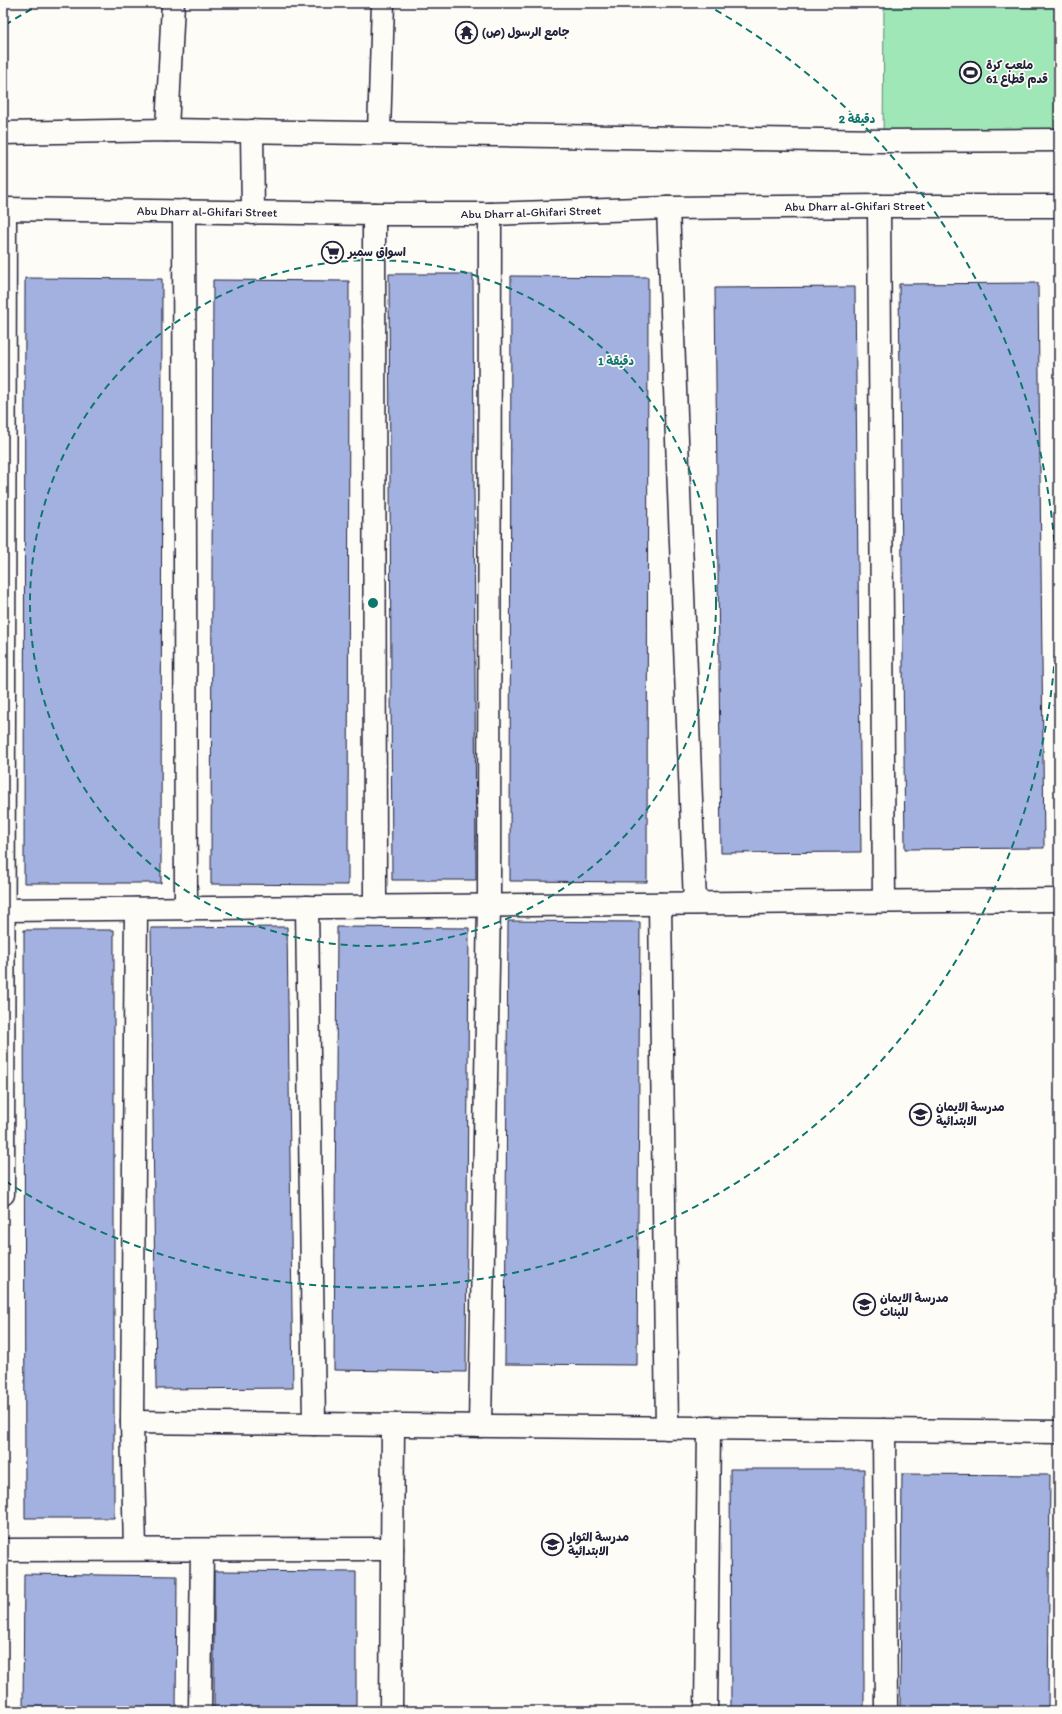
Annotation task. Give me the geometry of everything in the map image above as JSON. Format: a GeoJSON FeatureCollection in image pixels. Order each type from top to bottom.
{"type":"FeatureCollection","features":[{"type":"Feature","properties":{"kind":"street"},"geometry":{"type":"LineString","coordinates":[[167,130],[173,3]]}},
{"type":"Feature","properties":{"kind":"street"},"geometry":{"type":"LineString","coordinates":[[379,132],[383,3]]}},
{"type":"Feature","properties":{"kind":"street"},"geometry":{"type":"LineString","coordinates":[[3,133],[167,130],[379,132],[883,141],[1059,140]]}},
{"type":"Feature","properties":{"kind":"street"},"geometry":{"type":"LineString","coordinates":[[252,131],[253,213]]}},
{"type":"Feature","properties":{"kind":"street"},"geometry":{"type":"LineString","coordinates":[[879,206],[884,901]]}},
{"type":"Feature","properties":{"kind":"street","name":"Abu Dharr al-Ghifari Street"},"geometry":{"type":"LineString","coordinates":[[4,209],[253,213],[490,214],[668,208],[1059,206]]}},
{"type":"Feature","properties":{"kind":"street"},"geometry":{"type":"LineString","coordinates":[[668,208],[695,903]]}},
{"type":"Feature","properties":{"kind":"street"},"geometry":{"type":"LineString","coordinates":[[3,1194],[4,209]]}},
{"type":"Feature","properties":{"kind":"street"},"geometry":{"type":"LineString","coordinates":[[184,211],[186,909]]}},
{"type":"Feature","properties":{"kind":"street"},"geometry":{"type":"LineString","coordinates":[[374,214],[375,907]]}},
{"type":"Feature","properties":{"kind":"street"},"geometry":{"type":"LineString","coordinates":[[480,1426],[489,906],[490,214]]}},
{"type":"Feature","properties":{"kind":"street"},"geometry":{"type":"LineString","coordinates":[[4,910],[1059,900]]}},
{"type":"Feature","properties":{"kind":"street"},"geometry":{"type":"LineString","coordinates":[[660,904],[667,1428]]}},
{"type":"Feature","properties":{"kind":"street"},"geometry":{"type":"LineString","coordinates":[[307,907],[314,1424]]}},
{"type":"Feature","properties":{"kind":"street"},"geometry":{"type":"LineString","coordinates":[[135,1549],[132,1422],[136,909]]}},
{"type":"Feature","properties":{"kind":"street"},"geometry":{"type":"LineString","coordinates":[[132,1422],[1059,1432]]}},
{"type":"Feature","properties":{"kind":"street"},"geometry":{"type":"LineString","coordinates":[[391,1711],[393,1425]]}},
{"type":"Feature","properties":{"kind":"street"},"geometry":{"type":"LineString","coordinates":[[706,1711],[710,1428]]}},
{"type":"Feature","properties":{"kind":"street"},"geometry":{"type":"LineString","coordinates":[[884,1430],[886,1711]]}},
{"type":"Feature","properties":{"kind":"street"},"geometry":{"type":"LineString","coordinates":[[3,1550],[392,1549]]}},
{"type":"Feature","properties":{"kind":"street"},"geometry":{"type":"LineString","coordinates":[[200,1711],[202,1550]]}},
{"type":"Feature","properties":{"kind":"green space","name":"ملعب كرة قدم قطاع 61"},"geometry":{"type":"Polygon","coordinates":[[[884,3],[1059,3],[1059,140],[883,141],[884,3]]]}},
{"type":"Feature","properties":{"kind":"building"},"geometry":{"type":"Polygon","coordinates":[[[389,274],[473,274],[476,880],[392,880],[389,274]]]}},
{"type":"Feature","properties":{"kind":"building"},"geometry":{"type":"Polygon","coordinates":[[[511,276],[648,277],[647,882],[510,881],[511,276]]]}},
{"type":"Feature","properties":{"kind":"building"},"geometry":{"type":"Polygon","coordinates":[[[25,278],[162,279],[161,883],[24,883],[25,278]]]}},
{"type":"Feature","properties":{"kind":"building"},"geometry":{"type":"Polygon","coordinates":[[[213,280],[349,281],[348,885],[211,884],[213,280]]]}},
{"type":"Feature","properties":{"kind":"building"},"geometry":{"type":"Polygon","coordinates":[[[1038,283],[1044,848],[905,849],[899,284],[1038,283]]]}},
{"type":"Feature","properties":{"kind":"building"},"geometry":{"type":"Polygon","coordinates":[[[855,287],[861,852],[721,853],[715,288],[855,287]]]}},
{"type":"Feature","properties":{"kind":"building"},"geometry":{"type":"Polygon","coordinates":[[[508,921],[640,922],[637,1365],[505,1364],[508,921]]]}},
{"type":"Feature","properties":{"kind":"building"},"geometry":{"type":"Polygon","coordinates":[[[287,927],[293,1388],[156,1389],[151,928],[287,927]]]}},
{"type":"Feature","properties":{"kind":"building"},"geometry":{"type":"Polygon","coordinates":[[[337,927],[469,928],[466,1372],[334,1370],[337,927]]]}},
{"type":"Feature","properties":{"kind":"building"},"geometry":{"type":"Polygon","coordinates":[[[24,930],[114,930],[114,1518],[25,1518],[24,930]]]}},
{"type":"Feature","properties":{"kind":"building"},"geometry":{"type":"Polygon","coordinates":[[[730,1469],[864,1469],[864,1711],[731,1711],[730,1469]]]}},
{"type":"Feature","properties":{"kind":"building"},"geometry":{"type":"Polygon","coordinates":[[[902,1474],[1050,1475],[1048,1711],[900,1711],[902,1474]]]}},
{"type":"Feature","properties":{"kind":"building"},"geometry":{"type":"Polygon","coordinates":[[[214,1571],[356,1572],[356,1711],[214,1711],[214,1571]]]}},
{"type":"Feature","properties":{"kind":"building"},"geometry":{"type":"Polygon","coordinates":[[[24,1574],[177,1576],[176,1711],[23,1711],[24,1574]]]}},
{"type":"Feature","properties":{"kind":"place","name":"جامع الرسول (ص)"},"geometry":{"type":"Point","coordinates":[467,32]}},
{"type":"Feature","properties":{"kind":"place","name":"ملعب كرة قدم قطاع 61"},"geometry":{"type":"Point","coordinates":[971,72]}},
{"type":"Feature","properties":{"kind":"place","name":"اسواق سمير"},"geometry":{"type":"Point","coordinates":[333,252]}},
{"type":"Feature","properties":{"kind":"place","name":"مدرسة الايمان الابتدائية"},"geometry":{"type":"Point","coordinates":[921,1114]}},
{"type":"Feature","properties":{"kind":"place","name":"مدرسة الايمان للبنات"},"geometry":{"type":"Point","coordinates":[865,1305]}},
{"type":"Feature","properties":{"kind":"place","name":"مدرسة الثوار الابتدائية"},"geometry":{"type":"Point","coordinates":[552,1544]}}]}
